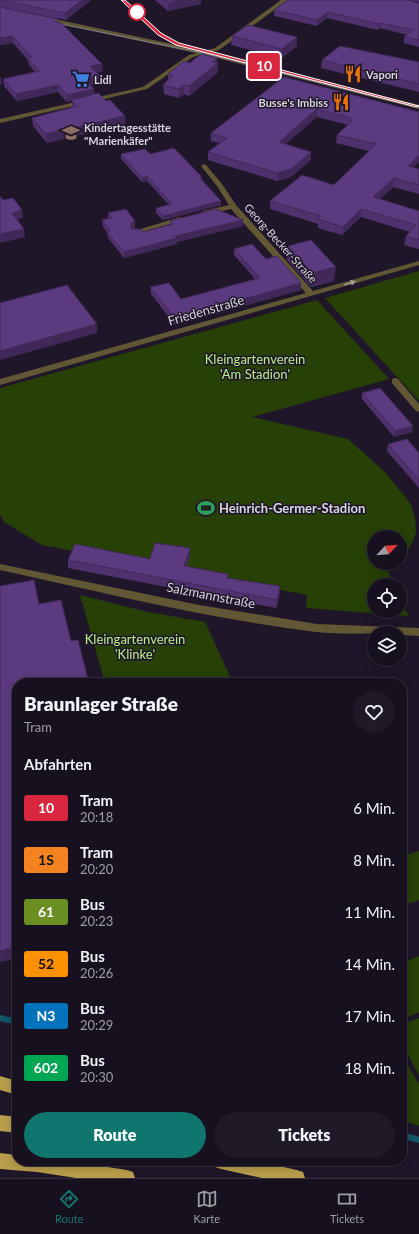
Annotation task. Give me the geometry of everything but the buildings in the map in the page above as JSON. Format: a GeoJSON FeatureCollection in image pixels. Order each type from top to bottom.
{"type":"FeatureCollection","features":[{"type":"Feature","properties":{"kind":"highway"},"geometry":{"type":"LineString","coordinates":[[0,1083],[12,1087]]}},
{"type":"Feature","properties":{"kind":"highway"},"geometry":{"type":"LineString","coordinates":[[0,1123],[12,1124]]}},
{"type":"Feature","properties":{"kind":"highway"},"geometry":{"type":"LineString","coordinates":[[0,1161],[12,1162]]}},
{"type":"Feature","properties":{"kind":"highway"},"geometry":{"type":"LineString","coordinates":[[50,1166],[126,1178]]}},
{"type":"Feature","properties":{"kind":"highway"},"geometry":{"type":"LineString","coordinates":[[252,1166],[297,1178]]}},
{"type":"Feature","properties":{"kind":"street"},"geometry":{"type":"LineString","coordinates":[[0,121],[138,90],[150,85],[191,56],[217,49],[285,0]]}},
{"type":"Feature","properties":{"kind":"street"},"geometry":{"type":"LineString","coordinates":[[39,18],[205,53],[419,107]]}},
{"type":"Feature","properties":{"kind":"street","name":"Georg-Becker-Straße"},"geometry":{"type":"LineString","coordinates":[[204,166],[220,185],[233,206],[312,294]]}},
{"type":"Feature","properties":{"kind":"street","name":"Georg-Becker-Straße"},"geometry":{"type":"LineString","coordinates":[[135,232],[233,206]]}},
{"type":"Feature","properties":{"kind":"street","name":"Friedenstraße"},"geometry":{"type":"LineString","coordinates":[[0,382],[419,263]]}},
{"type":"Feature","properties":{"kind":"street"},"geometry":{"type":"LineString","coordinates":[[395,381],[419,409]]}},
{"type":"Feature","properties":{"kind":"street","name":"Salzmannstraße"},"geometry":{"type":"LineString","coordinates":[[0,568],[199,609],[317,628],[419,632]]}},
{"type":"Feature","properties":{"kind":"green space"},"geometry":{"type":"Polygon","coordinates":[[[419,271],[419,401],[325,298],[419,271]]]}},
{"type":"Feature","properties":{"kind":"green space","name":"Heinrich-Germer-Stadion"},"geometry":{"type":"Polygon","coordinates":[[[317,300],[389,379],[252,417],[348,439],[385,472],[410,503],[415,517],[416,532],[410,547],[407,550],[407,530],[367,530],[367,570],[387,570],[390,578],[367,578],[367,613],[306,608],[307,595],[42,545],[4,522],[0,514],[0,388],[317,300]]]}},
{"type":"Feature","properties":{"kind":"green space","name":"Kleingartenverein 'Klinke'"},"geometry":{"type":"Polygon","coordinates":[[[80,595],[148,612],[205,622],[231,678],[104,678],[80,595]]]}},
{"type":"Feature","properties":{"kind":"green space"},"geometry":{"type":"Polygon","coordinates":[[[419,851],[419,900],[407,904],[407,855],[419,851]]]}},
{"type":"Feature","properties":{"kind":"green space"},"geometry":{"type":"Polygon","coordinates":[[[419,956],[419,1012],[407,1018],[407,961],[419,956]]]}},
{"type":"Feature","properties":{"kind":"green space"},"geometry":{"type":"Polygon","coordinates":[[[419,1018],[419,1075],[407,1053],[407,1023],[419,1018]]]}},
{"type":"Feature","properties":{"kind":"green space"},"geometry":{"type":"Polygon","coordinates":[[[407,1064],[419,1084],[419,1126],[407,1122],[407,1064]]]}},
{"type":"Feature","properties":{"kind":"waterway"},"geometry":{"type":"LineString","coordinates":[[0,1018],[12,1021]]}},
{"type":"Feature","properties":{"kind":"waterway"},"geometry":{"type":"LineString","coordinates":[[407,1136],[419,1140]]}},
{"type":"Feature","properties":{"kind":"tram line"},"geometry":{"type":"LineString","coordinates":[[123,0],[159,34],[179,44]]}},
{"type":"Feature","properties":{"kind":"tram line","name":"10"},"geometry":{"type":"LineString","coordinates":[[123,0],[160,34],[178,44],[419,106]]}},
{"type":"Feature","properties":{"kind":"tram line"},"geometry":{"type":"LineString","coordinates":[[51,22],[203,53],[419,108]]}},
{"type":"Feature","properties":{"kind":"place","name":"Vapori"},"geometry":{"type":"Point","coordinates":[353,74]}},
{"type":"Feature","properties":{"kind":"place","name":"Lidl"},"geometry":{"type":"Point","coordinates":[81,79]}},
{"type":"Feature","properties":{"kind":"place","name":"Busse's Imbiss"},"geometry":{"type":"Point","coordinates":[341,102]}},
{"type":"Feature","properties":{"kind":"place","name":"Kindertagesstätte \"Marienkäfer\""},"geometry":{"type":"Point","coordinates":[71,133]}},
{"type":"Feature","properties":{"kind":"place","name":"Heinrich-Germer-Stadion"},"geometry":{"type":"Point","coordinates":[206,508]}},
{"type":"Feature","properties":{"kind":"park label","name":"Kleingartenverein 'Am Stadion'"},"geometry":{"type":"Point","coordinates":[255,366]}}]}
